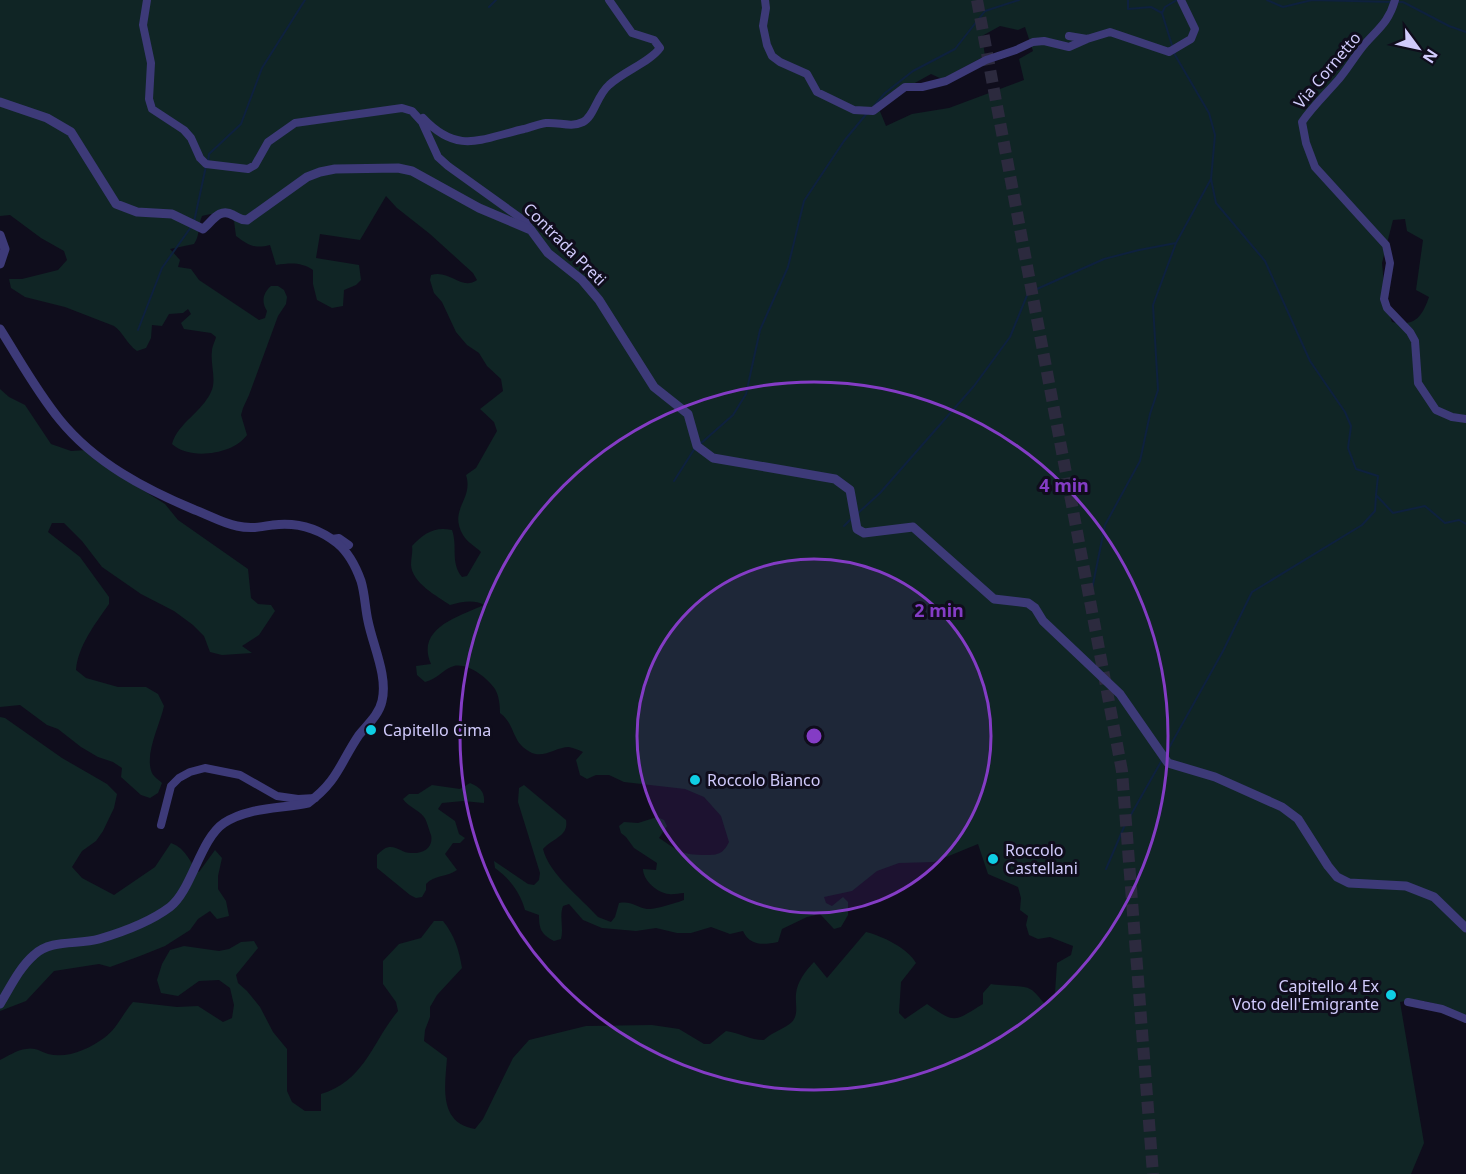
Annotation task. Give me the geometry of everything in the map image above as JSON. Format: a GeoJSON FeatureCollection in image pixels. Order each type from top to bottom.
{"type":"FeatureCollection","features":[{"type":"Feature","properties":{"kind":"street"},"geometry":{"type":"LineString","coordinates":[[147,0],[143,25],[151,63],[149,99],[152,109],[184,130],[191,138],[200,158],[209,164],[248,169],[255,165],[268,142],[295,123],[312,119],[402,108],[418,113],[434,130],[449,139],[466,142],[546,123],[574,126],[586,120],[594,110],[597,98],[608,86],[629,69],[655,56],[660,48],[654,40],[632,33],[609,0]]}},
{"type":"Feature","properties":{"kind":"street"},"geometry":{"type":"LineString","coordinates":[[765,0],[763,26],[772,57],[807,74],[817,92],[854,110],[873,111],[905,87],[922,87],[946,81],[986,60],[1033,42],[1044,41],[1069,47],[1110,33],[1169,52],[1191,39],[1195,29],[1180,0]]}},
{"type":"Feature","properties":{"kind":"street","name":"Via Cornetto"},"geometry":{"type":"LineString","coordinates":[[1394,3],[1376,34],[1365,44],[1302,122],[1306,143],[1315,167],[1386,245],[1390,263],[1384,298],[1387,308],[1410,332],[1414,341],[1418,383],[1436,410],[1452,417],[1466,419]]}},
{"type":"Feature","properties":{"kind":"street"},"geometry":{"type":"LineString","coordinates":[[1069,36],[1087,39]]}},
{"type":"Feature","properties":{"kind":"street"},"geometry":{"type":"LineString","coordinates":[[0,102],[46,118],[71,132],[116,204],[137,212],[166,213],[203,229],[219,214],[229,213],[240,220],[247,220],[307,177],[321,172],[398,168],[412,171],[479,208],[531,230]]}},
{"type":"Feature","properties":{"kind":"street","name":"Contrada Preti"},"geometry":{"type":"LineString","coordinates":[[412,111],[422,122],[438,157],[460,176],[526,222],[548,253],[582,280],[599,300],[654,387],[688,414],[699,448],[714,458],[835,479],[850,490],[857,529],[864,532],[913,527],[994,599],[1028,603],[1035,608],[1043,621],[1120,694],[1167,761],[1215,777],[1282,807],[1298,819],[1337,877],[1349,883],[1406,886],[1434,897],[1466,928]]}},
{"type":"Feature","properties":{"kind":"street"},"geometry":{"type":"LineString","coordinates":[[0,235],[5,249],[0,264]]}},
{"type":"Feature","properties":{"kind":"street"},"geometry":{"type":"LineString","coordinates":[[0,329],[52,410],[80,442],[103,461],[160,495],[228,524],[250,528],[283,524],[300,525],[339,544],[349,557],[361,582],[367,619],[382,678],[383,698],[378,711],[358,737],[337,774],[315,798],[308,803],[248,812],[235,816],[221,825],[211,837],[173,905],[154,918],[98,939],[60,944],[42,950],[33,956],[23,968],[0,1005]]}},
{"type":"Feature","properties":{"kind":"street"},"geometry":{"type":"LineString","coordinates":[[332,539],[339,538],[349,545]]}},
{"type":"Feature","properties":{"kind":"street"},"geometry":{"type":"LineString","coordinates":[[161,825],[171,786],[190,772],[205,768],[240,775],[277,796],[298,799],[315,798]]}},
{"type":"Feature","properties":{"kind":"street"},"geometry":{"type":"LineString","coordinates":[[1408,1002],[1442,1009],[1466,1019]]}},
{"type":"Feature","properties":{"kind":"green space"},"geometry":{"type":"Polygon","coordinates":[[[0,0],[1466,0],[1466,1020],[1450,1010],[1427,1002],[1400,1002],[1424,1143],[1411,1174],[0,1174],[0,1060],[16,1052],[29,1049],[63,1055],[85,1049],[109,1034],[133,1002],[177,1007],[198,1006],[223,1022],[232,1018],[234,1005],[230,988],[219,980],[199,981],[178,996],[161,993],[157,980],[162,964],[170,950],[184,946],[219,951],[229,949],[241,942],[254,941],[258,948],[236,975],[238,983],[260,1007],[273,1032],[287,1049],[287,1091],[292,1102],[305,1111],[321,1111],[321,1094],[336,1088],[358,1070],[398,1011],[396,1002],[383,984],[383,961],[399,944],[421,938],[434,921],[443,921],[456,943],[462,968],[437,995],[430,1007],[424,1041],[447,1058],[445,1091],[449,1111],[463,1125],[475,1129],[483,1119],[513,1058],[529,1040],[586,1026],[652,1025],[679,1029],[704,1044],[710,1044],[726,1031],[764,1040],[794,1019],[798,985],[811,965],[814,962],[827,978],[866,932],[894,943],[907,952],[916,963],[901,982],[899,1013],[905,1019],[927,1004],[950,1018],[960,1017],[983,1004],[983,993],[991,984],[1027,988],[1044,1003],[1055,993],[1057,963],[1071,955],[1073,946],[1050,937],[1038,939],[1029,935],[1026,925],[1028,916],[1020,910],[1021,898],[1018,887],[988,874],[978,844],[934,862],[899,863],[877,871],[852,891],[824,897],[826,903],[832,906],[843,897],[848,902],[848,915],[841,927],[834,929],[820,914],[807,917],[782,929],[778,942],[767,944],[753,942],[743,931],[730,934],[711,927],[691,933],[677,933],[656,928],[636,931],[602,928],[583,920],[569,904],[563,906],[562,910],[561,939],[554,941],[542,931],[539,915],[525,910],[514,886],[495,868],[494,861],[528,884],[534,885],[539,880],[540,873],[518,802],[519,788],[524,785],[566,820],[563,833],[543,849],[552,868],[598,917],[611,922],[619,903],[650,909],[684,900],[684,893],[664,893],[648,881],[643,869],[656,870],[657,863],[634,848],[621,833],[619,826],[624,822],[638,823],[657,817],[664,820],[667,826],[659,838],[685,853],[717,854],[725,849],[729,842],[721,816],[704,797],[685,789],[624,782],[609,775],[596,775],[587,779],[580,775],[576,760],[583,752],[573,748],[564,747],[541,754],[525,749],[500,713],[495,689],[471,669],[454,666],[425,682],[417,675],[416,666],[431,664],[428,652],[429,641],[434,632],[452,619],[484,605],[463,602],[450,605],[420,583],[412,572],[411,565],[412,546],[425,534],[440,529],[452,530],[456,566],[462,577],[467,576],[481,552],[463,535],[458,518],[467,491],[466,475],[476,468],[497,431],[494,422],[480,409],[503,391],[501,379],[487,366],[479,353],[467,345],[456,332],[442,302],[434,293],[430,280],[431,275],[438,274],[460,282],[471,283],[477,280],[473,273],[386,196],[360,240],[320,234],[316,258],[359,265],[361,280],[344,290],[343,306],[332,308],[317,300],[313,284],[313,270],[296,264],[276,265],[270,245],[255,246],[244,242],[236,236],[234,221],[230,218],[219,214],[202,216],[194,244],[170,249],[180,260],[178,267],[191,269],[199,280],[259,320],[265,318],[267,311],[264,298],[271,286],[278,286],[284,290],[287,297],[243,408],[241,415],[247,435],[232,447],[200,454],[180,449],[172,444],[179,430],[202,406],[211,392],[213,387],[212,349],[216,337],[211,333],[184,329],[181,323],[191,314],[188,309],[183,313],[169,314],[162,326],[152,325],[151,338],[146,348],[137,351],[114,326],[65,307],[25,297],[11,288],[9,279],[22,279],[58,270],[67,260],[64,251],[41,238],[10,215],[0,216],[0,0]],[[1000,26],[982,36],[985,56],[942,79],[931,74],[877,104],[886,126],[912,114],[949,108],[1024,80],[1019,59],[1033,51],[1025,27],[1018,30],[1000,26]],[[1405,219],[1393,220],[1382,263],[1386,305],[1392,322],[1400,323],[1412,322],[1416,319],[1424,310],[1429,297],[1416,290],[1423,240],[1407,231],[1405,219]]]}},
{"type":"Feature","properties":{"kind":"green space"},"geometry":{"type":"Polygon","coordinates":[[[0,389],[9,397],[25,405],[51,444],[71,451],[87,450],[106,467],[165,504],[178,520],[248,569],[251,598],[258,604],[271,605],[275,611],[259,635],[242,646],[252,653],[222,655],[210,652],[204,636],[193,625],[174,611],[141,594],[102,567],[82,541],[64,523],[52,523],[48,532],[80,557],[109,597],[109,604],[93,627],[80,652],[76,670],[86,678],[118,687],[146,687],[158,694],[164,706],[150,757],[152,773],[162,783],[158,793],[150,798],[141,795],[121,777],[122,768],[81,747],[20,705],[0,707],[0,389]]]}},
{"type":"Feature","properties":{"kind":"green space"},"geometry":{"type":"Polygon","coordinates":[[[0,717],[5,718],[62,758],[107,784],[117,794],[114,808],[103,831],[96,841],[82,851],[72,867],[82,878],[114,895],[155,867],[171,843],[184,852],[199,872],[215,850],[222,858],[218,889],[226,901],[229,916],[217,919],[210,911],[198,919],[190,930],[165,946],[110,967],[99,964],[54,971],[26,1001],[0,1011],[0,717]]]}},
{"type":"Feature","properties":{"kind":"green space"},"geometry":{"type":"Polygon","coordinates":[[[470,783],[481,790],[484,803],[463,801],[442,803],[438,809],[455,821],[459,834],[465,838],[460,843],[453,843],[445,854],[457,870],[429,881],[422,897],[416,898],[410,895],[377,868],[377,855],[386,848],[392,847],[415,853],[423,851],[431,843],[431,835],[422,814],[403,799],[409,794],[418,794],[432,785],[460,789],[470,783]]]}},
{"type":"Feature","properties":{"kind":"waterway"},"geometry":{"type":"LineString","coordinates":[[208,161],[209,154],[241,124],[262,68],[305,0]]}},
{"type":"Feature","properties":{"kind":"waterway"},"geometry":{"type":"LineString","coordinates":[[489,7],[496,0]]}},
{"type":"Feature","properties":{"kind":"waterway"},"geometry":{"type":"LineString","coordinates":[[874,106],[885,93],[913,71],[955,49],[985,11],[1019,0]]}},
{"type":"Feature","properties":{"kind":"waterway"},"geometry":{"type":"LineString","coordinates":[[1128,0],[1128,9],[1151,7],[1162,13],[1175,55],[1209,113],[1215,135],[1211,179],[1216,203],[1265,261],[1310,361],[1345,412],[1351,426],[1348,448],[1356,469],[1378,476],[1376,495],[1393,513],[1425,506],[1445,523],[1459,520],[1466,524]]}},
{"type":"Feature","properties":{"kind":"waterway"},"geometry":{"type":"LineString","coordinates":[[1162,13],[1165,7],[1177,0]]}},
{"type":"Feature","properties":{"kind":"waterway"},"geometry":{"type":"LineString","coordinates":[[1267,0],[1283,7],[1312,0],[1392,2]]}},
{"type":"Feature","properties":{"kind":"waterway"},"geometry":{"type":"LineString","coordinates":[[1398,2],[1403,2],[1449,26],[1466,32]]}},
{"type":"Feature","properties":{"kind":"waterway"},"geometry":{"type":"LineString","coordinates":[[699,445],[733,415],[746,394],[760,330],[788,267],[804,201],[844,141],[868,112]]}},
{"type":"Feature","properties":{"kind":"waterway"},"geometry":{"type":"LineString","coordinates":[[194,222],[206,166]]}},
{"type":"Feature","properties":{"kind":"waterway"},"geometry":{"type":"LineString","coordinates":[[1091,594],[1105,525],[1140,461],[1150,414],[1158,390],[1153,305],[1176,243],[1211,179]]}},
{"type":"Feature","properties":{"kind":"waterway"},"geometry":{"type":"LineString","coordinates":[[138,330],[162,268],[191,227]]}},
{"type":"Feature","properties":{"kind":"waterway"},"geometry":{"type":"LineString","coordinates":[[857,514],[880,493],[974,386],[1010,337],[1028,293],[1104,259],[1176,243]]}},
{"type":"Feature","properties":{"kind":"waterway"},"geometry":{"type":"LineString","coordinates":[[674,481],[695,448]]}},
{"type":"Feature","properties":{"kind":"waterway"},"geometry":{"type":"LineString","coordinates":[[1165,755],[1223,651],[1252,592],[1362,525],[1375,511],[1376,496]]}},
{"type":"Feature","properties":{"kind":"waterway"},"geometry":{"type":"LineString","coordinates":[[844,526],[853,517]]}},
{"type":"Feature","properties":{"kind":"waterway"},"geometry":{"type":"LineString","coordinates":[[1106,869],[1124,827],[1162,760]]}},
{"type":"Feature","properties":{"kind":"tunnel"},"geometry":{"type":"LineString","coordinates":[[977,0],[1122,771],[1153,1174]]}},
{"type":"Feature","properties":{"kind":"place","name":"Capitello Cima"},"geometry":{"type":"Point","coordinates":[371,730]}},
{"type":"Feature","properties":{"kind":"place","name":"Roccolo Bianco"},"geometry":{"type":"Point","coordinates":[695,780]}},
{"type":"Feature","properties":{"kind":"place","name":"Roccolo Castellani"},"geometry":{"type":"Point","coordinates":[993,859]}},
{"type":"Feature","properties":{"kind":"place","name":"Capitello 4 Ex Voto dell'Emigrante"},"geometry":{"type":"Point","coordinates":[1391,995]}}]}
